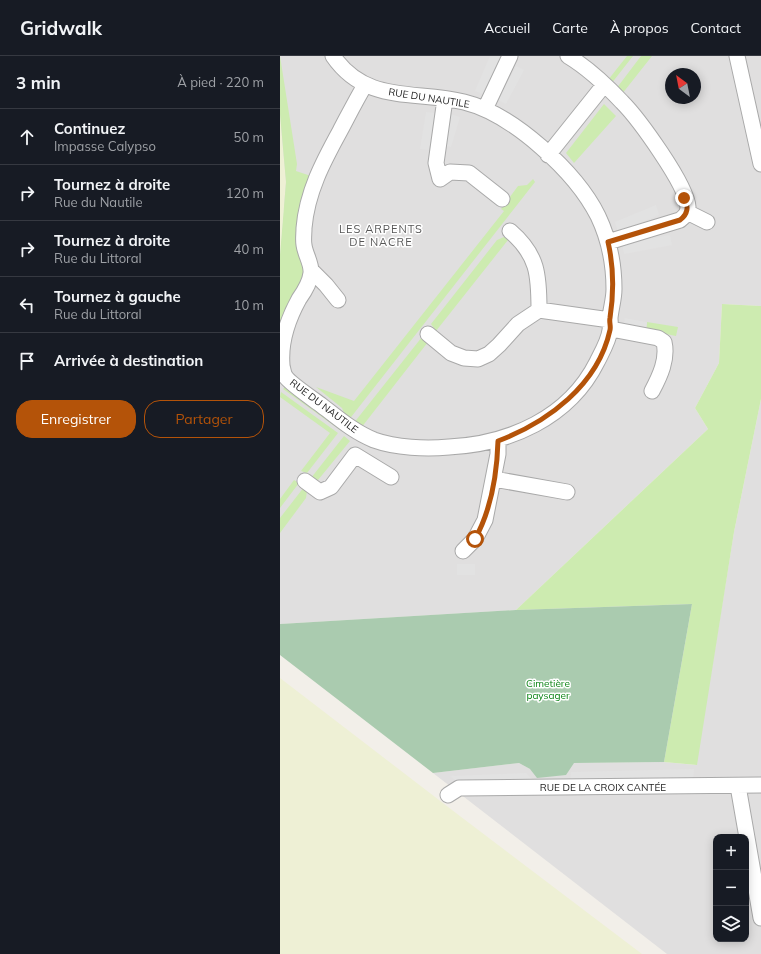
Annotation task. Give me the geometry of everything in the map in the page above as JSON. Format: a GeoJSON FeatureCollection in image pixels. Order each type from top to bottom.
{"type":"FeatureCollection","features":[{"type":"Feature","properties":{"kind":"street","name":"RUE DU NAUTILE"},"geometry":{"type":"LineString","coordinates":[[312,271],[284,332],[281,357],[283,380],[362,435],[378,441],[434,448],[466,446],[498,441],[522,432],[548,417],[564,404],[592,372],[610,324],[614,290],[608,242],[598,218],[584,194],[548,155],[511,124],[485,109],[462,101],[392,92],[365,85],[344,71],[333,56]]}},
{"type":"Feature","properties":{"kind":"street"},"geometry":{"type":"LineString","coordinates":[[485,109],[510,56]]}},
{"type":"Feature","properties":{"kind":"street"},"geometry":{"type":"LineString","coordinates":[[568,56],[604,85],[640,123],[658,148],[687,202],[687,212],[684,217],[675,222],[608,242]]}},
{"type":"Feature","properties":{"kind":"street"},"geometry":{"type":"LineString","coordinates":[[737,56],[761,164]]}},
{"type":"Feature","properties":{"kind":"street"},"geometry":{"type":"LineString","coordinates":[[338,300],[312,271],[303,243],[305,217],[316,177],[365,85]]}},
{"type":"Feature","properties":{"kind":"street"},"geometry":{"type":"LineString","coordinates":[[548,155],[604,85]]}},
{"type":"Feature","properties":{"kind":"street"},"geometry":{"type":"LineString","coordinates":[[445,99],[436,163],[440,180],[450,172],[469,173],[502,199]]}},
{"type":"Feature","properties":{"kind":"street"},"geometry":{"type":"LineString","coordinates":[[687,212],[707,222]]}},
{"type":"Feature","properties":{"kind":"street"},"geometry":{"type":"LineString","coordinates":[[510,231],[526,246],[533,261],[539,286],[539,310]]}},
{"type":"Feature","properties":{"kind":"street"},"geometry":{"type":"LineString","coordinates":[[428,334],[451,353],[464,358],[478,359],[489,354],[518,324],[539,310],[610,324],[658,338],[664,342],[667,352],[659,378],[652,391]]}},
{"type":"Feature","properties":{"kind":"street"},"geometry":{"type":"LineString","coordinates":[[368,462],[378,441]]}},
{"type":"Feature","properties":{"kind":"street"},"geometry":{"type":"LineString","coordinates":[[463,552],[475,539],[485,520],[494,479],[498,441]]}},
{"type":"Feature","properties":{"kind":"street"},"geometry":{"type":"LineString","coordinates":[[305,481],[320,492],[331,487],[355,455],[391,477]]}},
{"type":"Feature","properties":{"kind":"street"},"geometry":{"type":"LineString","coordinates":[[494,479],[567,492]]}},
{"type":"Feature","properties":{"kind":"street","name":"RUE DE LA CROIX CANTÉE"},"geometry":{"type":"LineString","coordinates":[[448,795],[459,788],[761,785]]}},
{"type":"Feature","properties":{"kind":"street"},"geometry":{"type":"LineString","coordinates":[[738,786],[761,918]]}},
{"type":"Feature","properties":{"kind":"shaded area"},"geometry":{"type":"Polygon","coordinates":[[[280,56],[761,56],[761,306],[722,304],[719,363],[695,408],[708,429],[516,610],[280,624],[280,255],[284,212],[280,114],[280,56]]]}},
{"type":"Feature","properties":{"kind":"shaded area"},"geometry":{"type":"Polygon","coordinates":[[[490,56],[501,56],[485,95],[475,91],[490,56]]]}},
{"type":"Feature","properties":{"kind":"shaded area"},"geometry":{"type":"Polygon","coordinates":[[[516,66],[524,70],[506,104],[498,100],[516,66]]]}},
{"type":"Feature","properties":{"kind":"shaded area"},"geometry":{"type":"Polygon","coordinates":[[[426,112],[435,113],[429,150],[420,149],[426,112]]]}},
{"type":"Feature","properties":{"kind":"shaded area"},"geometry":{"type":"Polygon","coordinates":[[[451,114],[460,117],[451,147],[442,145],[451,114]]]}},
{"type":"Feature","properties":{"kind":"shaded area"},"geometry":{"type":"Polygon","coordinates":[[[656,205],[659,215],[618,232],[615,222],[656,205]]]}},
{"type":"Feature","properties":{"kind":"shaded area"},"geometry":{"type":"Polygon","coordinates":[[[670,235],[672,245],[624,254],[622,244],[670,235]]]}},
{"type":"Feature","properties":{"kind":"shaded area"},"geometry":{"type":"Polygon","coordinates":[[[625,318],[647,322],[646,330],[624,326],[625,318]]]}},
{"type":"Feature","properties":{"kind":"shaded area"},"geometry":{"type":"Polygon","coordinates":[[[761,399],[761,954],[667,954],[433,773],[519,763],[530,769],[574,763],[664,762],[696,765],[734,532],[761,399]]]}},
{"type":"Feature","properties":{"kind":"shaded area"},"geometry":{"type":"Polygon","coordinates":[[[457,564],[475,564],[475,575],[457,575],[457,564]]]}},
{"type":"Feature","properties":{"kind":"shaded area"},"geometry":{"type":"Polygon","coordinates":[[[694,769],[693,781],[570,784],[571,772],[694,769]]]}},
{"type":"Feature","properties":{"kind":"shaded area"},"geometry":{"type":"Polygon","coordinates":[[[526,773],[535,782],[462,785],[450,776],[526,773]]]}},
{"type":"Feature","properties":{"kind":"green space"},"geometry":{"type":"Polygon","coordinates":[[[280,56],[297,164],[296,171],[311,176],[304,272],[295,293],[287,305],[280,326],[280,255],[286,182],[280,114],[280,56]]]}},
{"type":"Feature","properties":{"kind":"green space"},"geometry":{"type":"Polygon","coordinates":[[[627,56],[633,56],[611,84],[608,80],[627,56]]]}},
{"type":"Feature","properties":{"kind":"green space"},"geometry":{"type":"Polygon","coordinates":[[[641,56],[652,56],[622,94],[616,89],[641,56]]]}},
{"type":"Feature","properties":{"kind":"green space"},"geometry":{"type":"Polygon","coordinates":[[[604,104],[616,116],[574,163],[566,153],[604,104]]]}},
{"type":"Feature","properties":{"kind":"green space"},"geometry":{"type":"Polygon","coordinates":[[[280,115],[286,182],[280,255],[280,115]]]}},
{"type":"Feature","properties":{"kind":"green space"},"geometry":{"type":"Polygon","coordinates":[[[533,179],[535,182],[348,421],[342,416],[344,413],[342,408],[316,387],[354,401],[504,211],[501,209],[518,186],[527,185],[533,179]]]}},
{"type":"Feature","properties":{"kind":"green space"},"geometry":{"type":"Polygon","coordinates":[[[504,237],[508,240],[436,331],[431,324],[497,240],[504,237]]]}},
{"type":"Feature","properties":{"kind":"green space"},"geometry":{"type":"Polygon","coordinates":[[[722,304],[761,306],[761,399],[734,532],[697,765],[664,762],[692,604],[516,610],[708,429],[695,408],[719,363],[722,304]]]}},
{"type":"Feature","properties":{"kind":"green space"},"geometry":{"type":"Polygon","coordinates":[[[647,322],[678,327],[676,336],[646,330],[647,322]]]}},
{"type":"Feature","properties":{"kind":"green space"},"geometry":{"type":"Polygon","coordinates":[[[422,337],[428,342],[361,428],[353,424],[422,337]]]}},
{"type":"Feature","properties":{"kind":"green space"},"geometry":{"type":"Polygon","coordinates":[[[286,386],[343,427],[340,430],[283,389],[286,386]]]}},
{"type":"Feature","properties":{"kind":"green space"},"geometry":{"type":"Polygon","coordinates":[[[281,392],[338,433],[307,473],[301,471],[330,433],[280,397],[281,392]]]}},
{"type":"Feature","properties":{"kind":"green space"},"geometry":{"type":"Polygon","coordinates":[[[344,436],[350,441],[318,480],[311,478],[344,436]]]}},
{"type":"Feature","properties":{"kind":"green space"},"geometry":{"type":"Polygon","coordinates":[[[294,480],[299,483],[280,508],[280,499],[294,480]]]}},
{"type":"Feature","properties":{"kind":"green space"},"geometry":{"type":"Polygon","coordinates":[[[304,487],[307,491],[306,498],[280,533],[280,518],[304,487]]]}},
{"type":"Feature","properties":{"kind":"green space","name":"Cimetière paysager"},"geometry":{"type":"Polygon","coordinates":[[[692,604],[664,762],[574,763],[566,775],[537,778],[530,769],[519,763],[433,773],[280,655],[280,624],[516,610],[692,604]]]}},
{"type":"Feature","properties":{"kind":"green space"},"geometry":{"type":"Polygon","coordinates":[[[280,678],[452,810],[642,954],[280,954],[280,678]]]}},
{"type":"Feature","properties":{"kind":"district","name":"LES ARPENTS DE NACRE"},"geometry":{"type":"Point","coordinates":[381,235]}},
{"type":"Feature","properties":{"kind":"route"},"geometry":{"type":"LineString","coordinates":[[475,539],[485,520],[494,479],[498,454],[498,441],[522,432],[548,417],[564,404],[592,372],[603,351],[611,329],[610,320],[614,290],[608,242],[680,220],[684,217],[688,210],[687,202],[684,198]]}}]}
